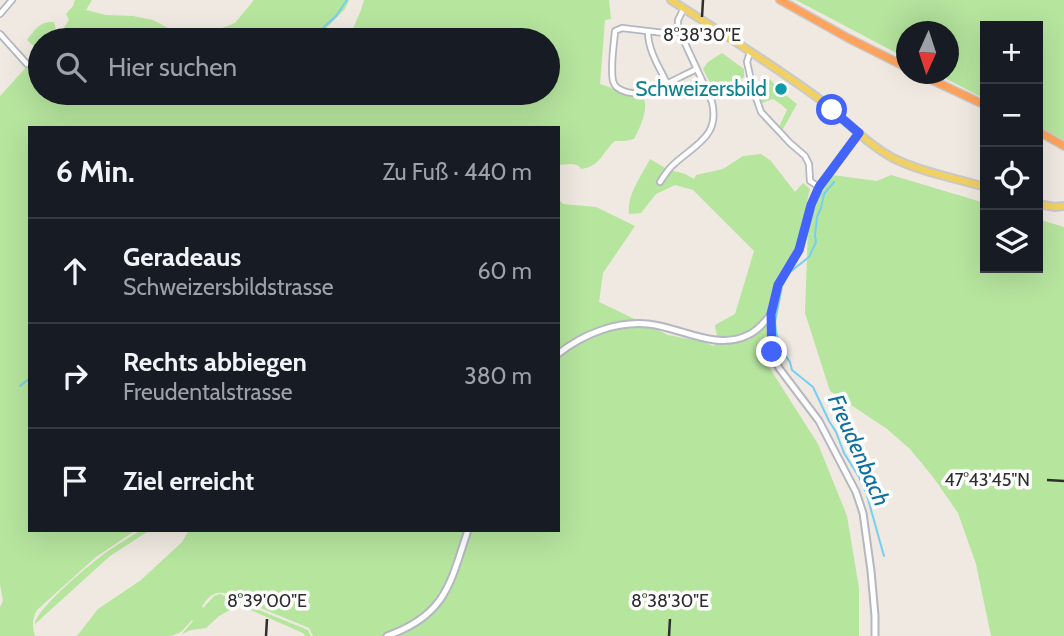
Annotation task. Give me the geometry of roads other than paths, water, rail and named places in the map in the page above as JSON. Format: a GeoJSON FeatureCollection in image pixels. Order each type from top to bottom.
{"type":"FeatureCollection","features":[{"type":"Feature","properties":{"kind":"highway"},"geometry":{"type":"LineString","coordinates":[[780,0],[896,62]]}},
{"type":"Feature","properties":{"kind":"highway"},"geometry":{"type":"LineString","coordinates":[[940,84],[980,104]]}},
{"type":"Feature","properties":{"kind":"highway"},"geometry":{"type":"LineString","coordinates":[[1043,134],[1064,146]]}},
{"type":"Feature","properties":{"kind":"main road"},"geometry":{"type":"LineString","coordinates":[[671,0],[823,102],[893,158],[980,186]]}},
{"type":"Feature","properties":{"kind":"main road"},"geometry":{"type":"LineString","coordinates":[[1043,205],[1063,209]]}},
{"type":"Feature","properties":{"kind":"street"},"geometry":{"type":"LineString","coordinates":[[0,14],[12,0]]}},
{"type":"Feature","properties":{"kind":"street"},"geometry":{"type":"LineString","coordinates":[[660,182],[671,167],[706,138],[713,127],[715,113],[678,28],[678,20],[684,8]]}},
{"type":"Feature","properties":{"kind":"street"},"geometry":{"type":"LineString","coordinates":[[678,28],[664,33],[622,28],[615,31],[612,79],[615,87],[622,91],[647,92],[696,69]]}},
{"type":"Feature","properties":{"kind":"street"},"geometry":{"type":"LineString","coordinates":[[648,32],[652,51],[667,83]]}},
{"type":"Feature","properties":{"kind":"street"},"geometry":{"type":"LineString","coordinates":[[0,34],[27,64]]}},
{"type":"Feature","properties":{"kind":"street"},"geometry":{"type":"LineString","coordinates":[[751,52],[747,62],[761,112],[805,156],[809,164],[810,181],[819,187]]}},
{"type":"Feature","properties":{"kind":"street"},"geometry":{"type":"LineString","coordinates":[[859,133],[819,187],[811,205],[799,250],[778,285],[771,314],[772,352],[779,368],[819,421],[846,470],[863,513],[871,571],[875,636]]}},
{"type":"Feature","properties":{"kind":"street"},"geometry":{"type":"LineString","coordinates":[[560,352],[588,335],[628,324],[668,327],[727,341],[748,335],[761,326],[771,314]]}},
{"type":"Feature","properties":{"kind":"street"},"geometry":{"type":"LineString","coordinates":[[387,636],[419,622],[439,602],[450,585],[467,532]]}},
{"type":"Feature","properties":{"kind":"waterway"},"geometry":{"type":"LineString","coordinates":[[323,28],[347,0]]}},
{"type":"Feature","properties":{"kind":"waterway","name":"Freudenbach"},"geometry":{"type":"LineString","coordinates":[[834,182],[824,194],[817,217],[816,242],[809,257],[790,272],[782,286],[775,322],[776,331],[780,348],[792,370],[813,387],[844,453],[859,477],[866,492],[884,556]]}},
{"type":"Feature","properties":{"kind":"waterway"},"geometry":{"type":"LineString","coordinates":[[20,386],[28,380]]}},
{"type":"Feature","properties":{"kind":"place","name":"Schweizersbild"},"geometry":{"type":"Point","coordinates":[781,89]}}]}
